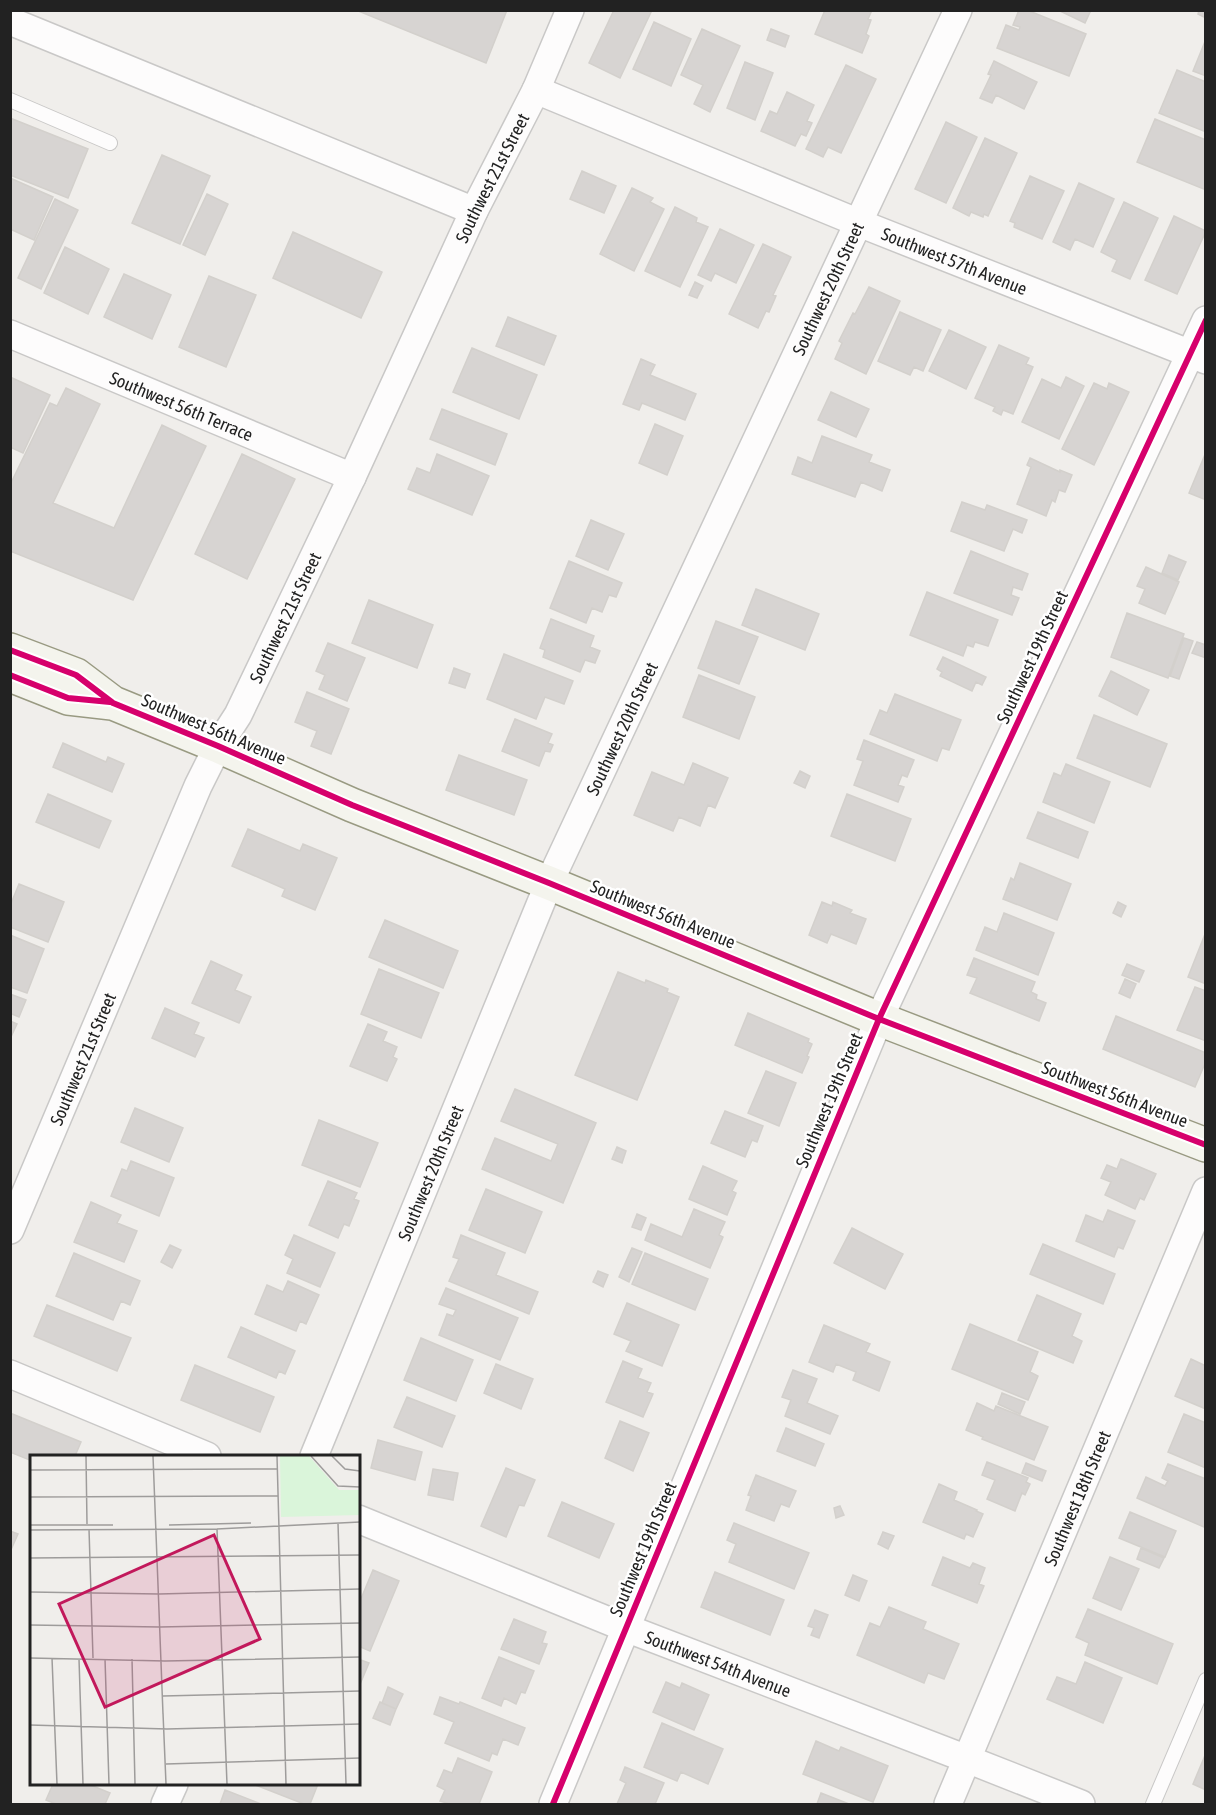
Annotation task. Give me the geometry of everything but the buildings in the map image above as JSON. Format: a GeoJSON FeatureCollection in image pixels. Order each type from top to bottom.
{"type":"FeatureCollection","features":[{"type":"Feature","properties":{"kind":"street","name":"Southwest 21st Street"},"geometry":{"type":"LineString","coordinates":[[10,1230],[193,797],[218,746],[238,715],[352,477],[474,212],[536,90],[570,10]]}},
{"type":"Feature","properties":{"kind":"street","name":"Southwest 20th Street"},"geometry":{"type":"LineString","coordinates":[[314,1455],[549,883],[958,10]]}},
{"type":"Feature","properties":{"kind":"street"},"geometry":{"type":"LineString","coordinates":[[10,21],[474,212]]}},
{"type":"Feature","properties":{"kind":"street","name":"Southwest 57th Avenue"},"geometry":{"type":"LineString","coordinates":[[536,90],[859,223],[1198,356]]}},
{"type":"Feature","properties":{"kind":"street","name":"Southwest 19th Street"},"geometry":{"type":"LineString","coordinates":[[553,1804],[879,1019],[1198,356],[1206,320]]}},
{"type":"Feature","properties":{"kind":"street","name":"Southwest 56th Terrace"},"geometry":{"type":"LineString","coordinates":[[10,334],[352,477]]}},
{"type":"Feature","properties":{"kind":"street","name":"Southwest 56th Avenue"},"geometry":{"type":"LineString","coordinates":[[10,650],[76,675],[113,703],[218,746],[351,805],[549,883],[879,1019],[1206,1145]]}},
{"type":"Feature","properties":{"kind":"street","name":"Southwest 56th Avenue"},"geometry":{"type":"LineString","coordinates":[[10,675],[68,698],[113,703]]}},
{"type":"Feature","properties":{"kind":"street","name":"Southwest 18th Street"},"geometry":{"type":"LineString","coordinates":[[948,1804],[1200,1221],[1206,1191]]}},
{"type":"Feature","properties":{"kind":"street"},"geometry":{"type":"LineString","coordinates":[[10,1374],[205,1455]]}},
{"type":"Feature","properties":{"kind":"street","name":"Southwest 54th Avenue"},"geometry":{"type":"LineString","coordinates":[[360,1520],[626,1628],[1081,1804]]}},
{"type":"Feature","properties":{"kind":"street"},"geometry":{"type":"LineString","coordinates":[[165,1804],[174,1785]]}},
{"type":"Feature","properties":{"kind":"lane"},"geometry":{"type":"LineString","coordinates":[[10,100],[110,143]]}},
{"type":"Feature","properties":{"kind":"lane"},"geometry":{"type":"LineString","coordinates":[[1153,1804],[1206,1680]]}},
{"type":"Feature","properties":{"kind":"cycle path"},"geometry":{"type":"LineString","coordinates":[[553,1804],[879,1019],[1206,320]]}},
{"type":"Feature","properties":{"kind":"cycle path"},"geometry":{"type":"LineString","coordinates":[[10,650],[76,675],[113,703],[352,805],[549,883],[879,1019],[1206,1145]]}},
{"type":"Feature","properties":{"kind":"cycle path"},"geometry":{"type":"LineString","coordinates":[[10,675],[68,698],[110,702]]}}]}
